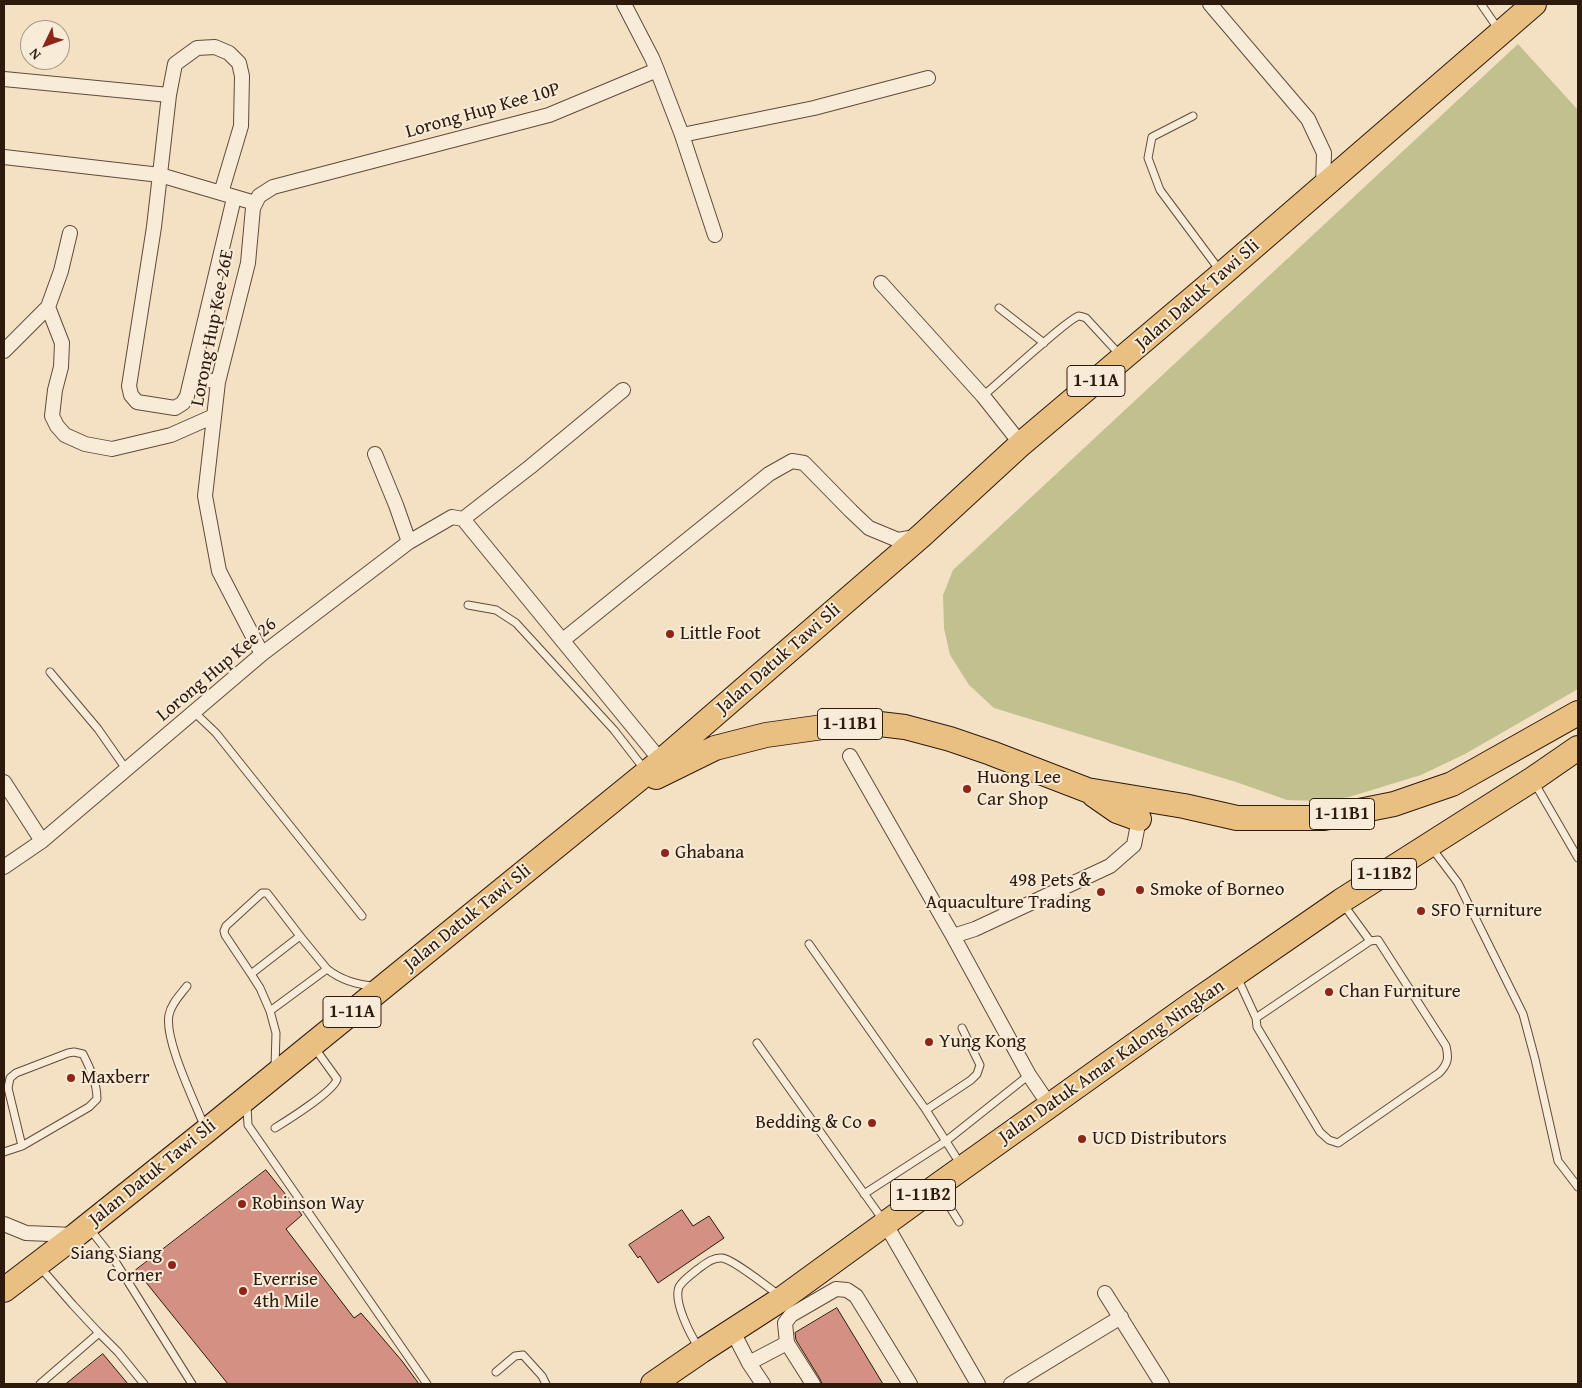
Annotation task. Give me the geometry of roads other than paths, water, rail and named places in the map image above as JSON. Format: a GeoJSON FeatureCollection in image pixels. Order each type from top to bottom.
{"type":"FeatureCollection","features":[{"type":"Feature","properties":{"kind":"highway","name":"Jalan Datuk Tawi Sli"},"geometry":{"type":"LineString","coordinates":[[4,1290],[206,1131],[654,767],[921,536],[1021,444],[1222,274],[1534,4]]}},
{"type":"Feature","properties":{"kind":"highway","name":"1-11B1"},"geometry":{"type":"LineString","coordinates":[[617,798],[715,748],[766,735],[871,722],[950,739],[991,752],[1087,790],[1184,806],[1237,818],[1324,818],[1394,804],[1452,784],[1578,713]]}},
{"type":"Feature","properties":{"kind":"highway","name":"Jalan Datuk Amar Kalong Ningkan"},"geometry":{"type":"LineString","coordinates":[[661,1382],[701,1351],[782,1298],[936,1186],[1236,974],[1341,902],[1578,748]]}},
{"type":"Feature","properties":{"kind":"highway"},"geometry":{"type":"LineString","coordinates":[[1087,790],[1117,811],[1139,819]]}},
{"type":"Feature","properties":{"kind":"street"},"geometry":{"type":"LineString","coordinates":[[624,4],[657,70],[682,135],[715,235]]}},
{"type":"Feature","properties":{"kind":"street"},"geometry":{"type":"LineString","coordinates":[[1216,7],[1308,119],[1324,153],[1323,187]]}},
{"type":"Feature","properties":{"kind":"street"},"geometry":{"type":"LineString","coordinates":[[215,47],[229,53],[239,63],[242,76],[241,126],[192,377],[187,396],[183,403],[175,408],[137,402],[131,395],[129,386],[154,226],[160,174],[169,95],[176,64],[197,48],[215,47]]}},
{"type":"Feature","properties":{"kind":"street","name":"Lorong Hup Kee 10P"},"geometry":{"type":"LineString","coordinates":[[255,203],[259,196],[273,187],[548,115],[657,70]]}},
{"type":"Feature","properties":{"kind":"street"},"geometry":{"type":"LineString","coordinates":[[682,135],[814,108],[928,78]]}},
{"type":"Feature","properties":{"kind":"street"},"geometry":{"type":"LineString","coordinates":[[4,79],[169,95]]}},
{"type":"Feature","properties":{"kind":"street"},"geometry":{"type":"LineString","coordinates":[[4,157],[160,174],[255,203]]}},
{"type":"Feature","properties":{"kind":"street","name":"Lorong Hup Kee 26E"},"geometry":{"type":"LineString","coordinates":[[255,203],[250,227],[248,263],[218,382],[205,496],[219,571],[262,654]]}},
{"type":"Feature","properties":{"kind":"street"},"geometry":{"type":"LineString","coordinates":[[4,351],[48,307],[61,271],[70,233]]}},
{"type":"Feature","properties":{"kind":"street"},"geometry":{"type":"LineString","coordinates":[[881,283],[983,396],[1021,444]]}},
{"type":"Feature","properties":{"kind":"street"},"geometry":{"type":"LineString","coordinates":[[48,307],[62,343],[61,367],[55,390],[52,416],[57,426],[65,435],[85,444],[112,449],[171,435],[214,416]]}},
{"type":"Feature","properties":{"kind":"street"},"geometry":{"type":"LineString","coordinates":[[192,377],[218,382]]}},
{"type":"Feature","properties":{"kind":"street"},"geometry":{"type":"LineString","coordinates":[[622,390],[530,467],[463,519],[634,731],[654,767]]}},
{"type":"Feature","properties":{"kind":"street"},"geometry":{"type":"LineString","coordinates":[[375,454],[409,542]]}},
{"type":"Feature","properties":{"kind":"street"},"geometry":{"type":"LineString","coordinates":[[562,640],[769,474],[792,461],[804,463],[869,528],[898,540],[921,536]]}},
{"type":"Feature","properties":{"kind":"street","name":"Lorong Hup Kee 26"},"geometry":{"type":"LineString","coordinates":[[4,867],[42,841],[262,654],[409,542],[452,517],[463,519]]}},
{"type":"Feature","properties":{"kind":"street"},"geometry":{"type":"LineString","coordinates":[[850,756],[1030,1075],[1050,1106]]}},
{"type":"Feature","properties":{"kind":"street"},"geometry":{"type":"LineString","coordinates":[[4,782],[42,841]]}},
{"type":"Feature","properties":{"kind":"street"},"geometry":{"type":"LineString","coordinates":[[953,936],[975,929],[1110,866],[1134,845],[1139,819]]}},
{"type":"Feature","properties":{"kind":"street"},"geometry":{"type":"LineString","coordinates":[[885,1223],[978,1384]]}},
{"type":"Feature","properties":{"kind":"street"},"geometry":{"type":"LineString","coordinates":[[4,1224],[26,1233],[81,1230]]}},
{"type":"Feature","properties":{"kind":"street"},"geometry":{"type":"LineString","coordinates":[[813,1384],[788,1343],[785,1323],[791,1315],[836,1289],[847,1290],[856,1296],[910,1384]]}},
{"type":"Feature","properties":{"kind":"street"},"geometry":{"type":"LineString","coordinates":[[1106,1293],[1162,1384]]}},
{"type":"Feature","properties":{"kind":"street"},"geometry":{"type":"LineString","coordinates":[[1011,1384],[1120,1317]]}},
{"type":"Feature","properties":{"kind":"street"},"geometry":{"type":"LineString","coordinates":[[732,1330],[749,1363],[763,1384]]}},
{"type":"Feature","properties":{"kind":"street"},"geometry":{"type":"LineString","coordinates":[[749,1363],[788,1343]]}},
{"type":"Feature","properties":{"kind":"lane"},"geometry":{"type":"LineString","coordinates":[[1481,4],[1501,32]]}},
{"type":"Feature","properties":{"kind":"lane"},"geometry":{"type":"LineString","coordinates":[[1192,116],[1152,137],[1148,158],[1160,190],[1222,274]]}},
{"type":"Feature","properties":{"kind":"lane"},"geometry":{"type":"LineString","coordinates":[[998,308],[1044,343]]}},
{"type":"Feature","properties":{"kind":"lane"},"geometry":{"type":"LineString","coordinates":[[983,396],[1044,343],[1079,316],[1086,318],[1123,358]]}},
{"type":"Feature","properties":{"kind":"lane"},"geometry":{"type":"LineString","coordinates":[[468,606],[496,610],[516,623],[614,730],[654,767]]}},
{"type":"Feature","properties":{"kind":"lane"},"geometry":{"type":"LineString","coordinates":[[50,672],[98,729],[126,769]]}},
{"type":"Feature","properties":{"kind":"lane"},"geometry":{"type":"LineString","coordinates":[[194,712],[216,733],[362,916]]}},
{"type":"Feature","properties":{"kind":"lane"},"geometry":{"type":"LineString","coordinates":[[1533,779],[1578,858]]}},
{"type":"Feature","properties":{"kind":"lane"},"geometry":{"type":"LineString","coordinates":[[1430,845],[1458,883],[1523,1014],[1558,1161],[1578,1187]]}},
{"type":"Feature","properties":{"kind":"lane"},"geometry":{"type":"LineString","coordinates":[[275,1075],[276,1033],[270,1011],[260,988],[225,935],[224,930],[262,893],[267,892],[326,969],[338,978],[364,986],[384,986]]}},
{"type":"Feature","properties":{"kind":"lane"},"geometry":{"type":"LineString","coordinates":[[1341,902],[1370,942]]}},
{"type":"Feature","properties":{"kind":"lane"},"geometry":{"type":"LineString","coordinates":[[251,974],[300,936]]}},
{"type":"Feature","properties":{"kind":"lane"},"geometry":{"type":"LineString","coordinates":[[1236,974],[1256,1018],[1258,1027],[1320,1132],[1330,1140],[1338,1143],[1439,1073],[1446,1066],[1448,1056],[1446,1046],[1378,940],[1370,942],[1256,1018]]}},
{"type":"Feature","properties":{"kind":"lane"},"geometry":{"type":"LineString","coordinates":[[809,944],[926,1110],[963,1167]]}},
{"type":"Feature","properties":{"kind":"lane"},"geometry":{"type":"LineString","coordinates":[[270,1011],[326,969]]}},
{"type":"Feature","properties":{"kind":"lane"},"geometry":{"type":"LineString","coordinates":[[187,986],[172,1006],[168,1017],[171,1043],[206,1131]]}},
{"type":"Feature","properties":{"kind":"lane"},"geometry":{"type":"LineString","coordinates":[[926,1110],[977,1074],[980,1065],[962,1028]]}},
{"type":"Feature","properties":{"kind":"lane"},"geometry":{"type":"LineString","coordinates":[[757,1043],[885,1223]]}},
{"type":"Feature","properties":{"kind":"lane"},"geometry":{"type":"LineString","coordinates":[[275,1128],[336,1083],[337,1079],[334,1073],[312,1044]]}},
{"type":"Feature","properties":{"kind":"lane"},"geometry":{"type":"LineString","coordinates":[[4,1152],[22,1146],[89,1107],[97,1099],[97,1090],[89,1065],[83,1054],[68,1053],[16,1073],[10,1078],[8,1088],[22,1146]]}},
{"type":"Feature","properties":{"kind":"lane"},"geometry":{"type":"LineString","coordinates":[[864,1194],[946,1141],[1030,1075]]}},
{"type":"Feature","properties":{"kind":"lane"},"geometry":{"type":"LineString","coordinates":[[249,1096],[247,1110],[248,1125],[427,1384]]}},
{"type":"Feature","properties":{"kind":"lane"},"geometry":{"type":"LineString","coordinates":[[936,1186],[959,1222]]}},
{"type":"Feature","properties":{"kind":"lane"},"geometry":{"type":"LineString","coordinates":[[81,1230],[115,1261],[192,1384]]}},
{"type":"Feature","properties":{"kind":"lane"},"geometry":{"type":"LineString","coordinates":[[701,1351],[682,1313],[677,1295],[680,1286],[689,1275],[710,1260],[722,1258],[734,1262],[782,1298]]}},
{"type":"Feature","properties":{"kind":"lane"},"geometry":{"type":"LineString","coordinates":[[38,1264],[73,1305],[118,1352],[144,1384]]}},
{"type":"Feature","properties":{"kind":"lane"},"geometry":{"type":"LineString","coordinates":[[40,1384],[99,1333]]}},
{"type":"Feature","properties":{"kind":"lane"},"geometry":{"type":"LineString","coordinates":[[496,1372],[515,1356],[523,1355],[542,1376],[546,1384]]}},
{"type":"Feature","properties":{"kind":"place","name":"Little Foot"},"geometry":{"type":"Point","coordinates":[670,634]}},
{"type":"Feature","properties":{"kind":"place","name":"Huong Lee Car Shop"},"geometry":{"type":"Point","coordinates":[967,789]}},
{"type":"Feature","properties":{"kind":"place","name":"Ghabana"},"geometry":{"type":"Point","coordinates":[665,853]}},
{"type":"Feature","properties":{"kind":"place","name":"Smoke of Borneo"},"geometry":{"type":"Point","coordinates":[1140,890]}},
{"type":"Feature","properties":{"kind":"place","name":"498 Pets & Aquaculture Trading"},"geometry":{"type":"Point","coordinates":[1101,892]}},
{"type":"Feature","properties":{"kind":"place","name":"SFO Furniture"},"geometry":{"type":"Point","coordinates":[1421,911]}},
{"type":"Feature","properties":{"kind":"place","name":"Chan Furniture"},"geometry":{"type":"Point","coordinates":[1329,992]}},
{"type":"Feature","properties":{"kind":"place","name":"Yung Kong"},"geometry":{"type":"Point","coordinates":[929,1042]}},
{"type":"Feature","properties":{"kind":"place","name":"Maxberr"},"geometry":{"type":"Point","coordinates":[71,1078]}},
{"type":"Feature","properties":{"kind":"place","name":"Bedding & Co"},"geometry":{"type":"Point","coordinates":[872,1123]}},
{"type":"Feature","properties":{"kind":"place","name":"UCD Distributors"},"geometry":{"type":"Point","coordinates":[1082,1139]}},
{"type":"Feature","properties":{"kind":"place","name":"Robinson Way"},"geometry":{"type":"Point","coordinates":[242,1204]}},
{"type":"Feature","properties":{"kind":"place","name":"Siang Siang Corner"},"geometry":{"type":"Point","coordinates":[172,1265]}},
{"type":"Feature","properties":{"kind":"place","name":"Everrise 4th Mile"},"geometry":{"type":"Point","coordinates":[243,1291]}}]}
